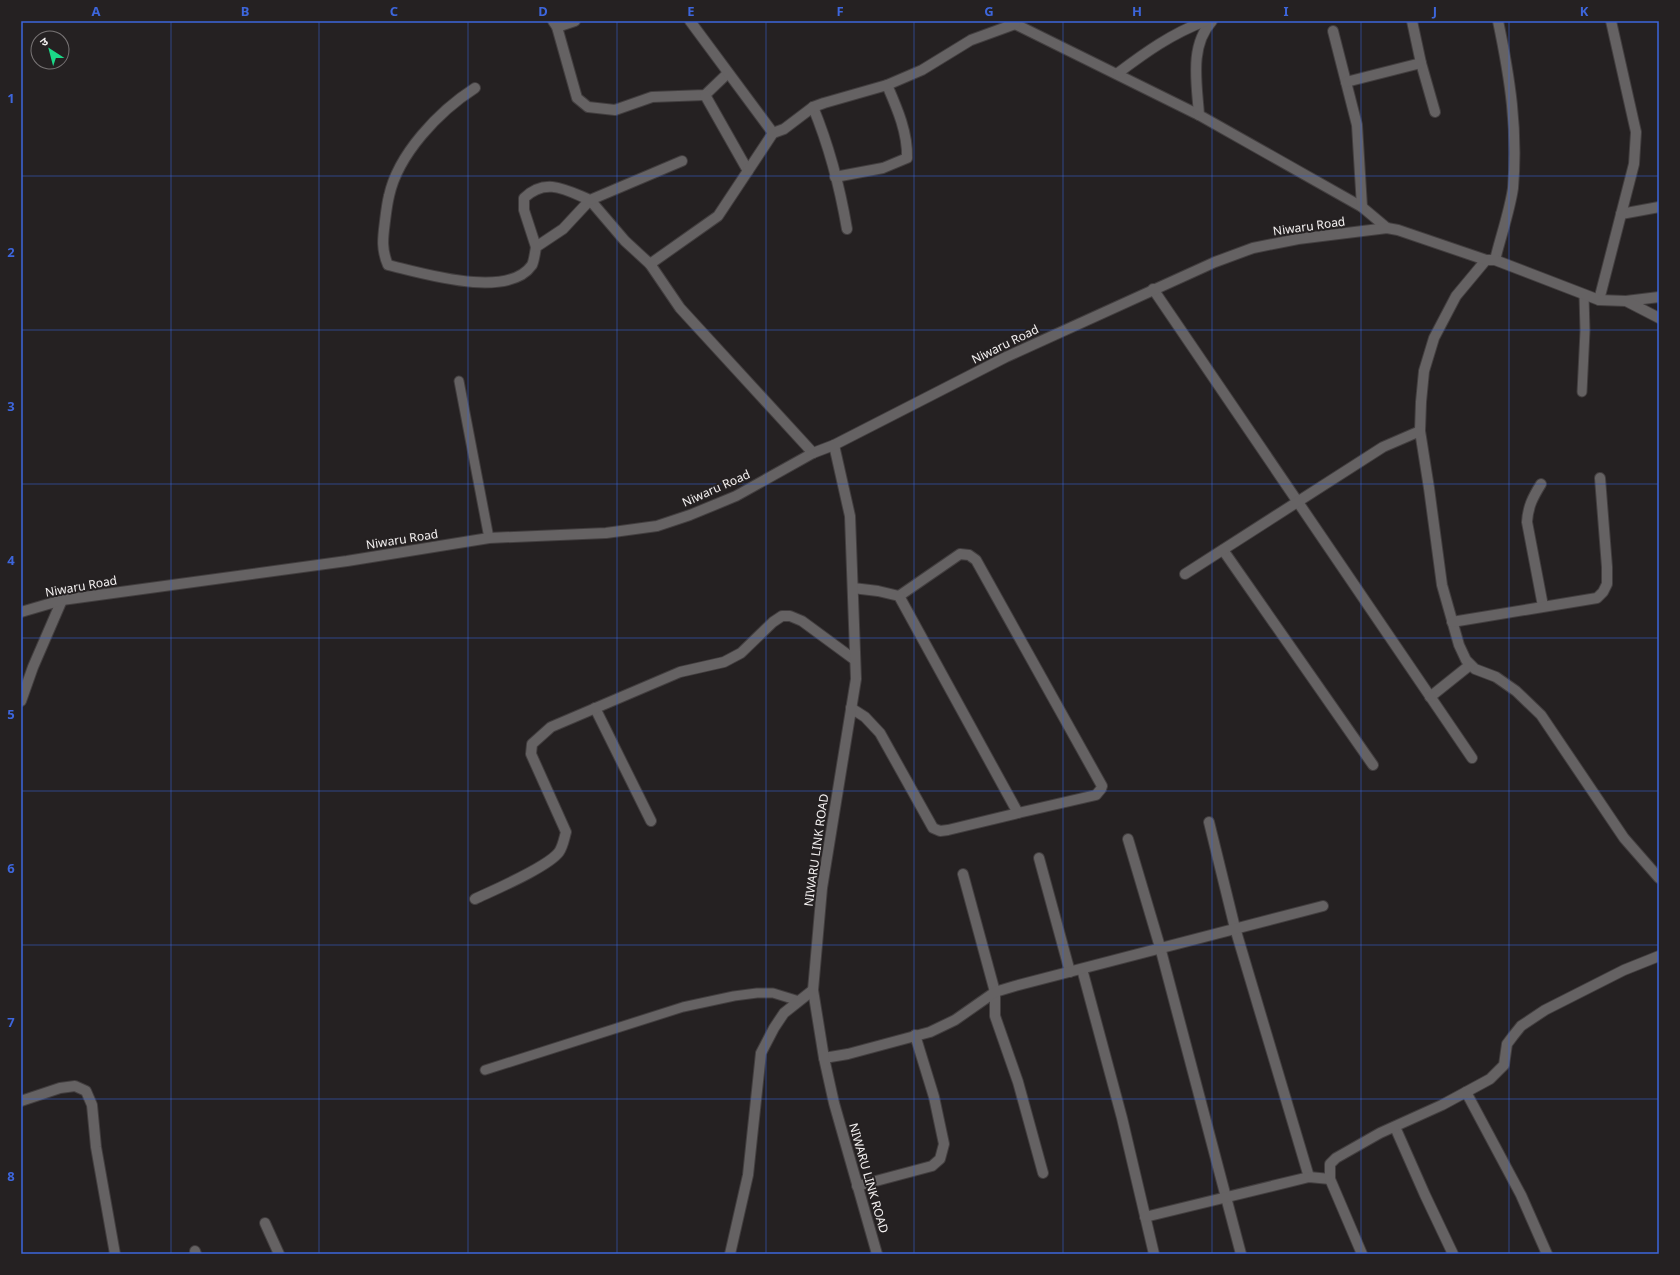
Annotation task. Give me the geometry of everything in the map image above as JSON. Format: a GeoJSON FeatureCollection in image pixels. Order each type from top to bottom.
{"type":"FeatureCollection","features":[{"type":"Feature","properties":{"kind":"street"},"geometry":{"type":"LineString","coordinates":[[575,21],[555,24],[578,98],[588,107],[615,110],[652,97],[705,95],[728,73]]}},
{"type":"Feature","properties":{"kind":"street"},"geometry":{"type":"LineString","coordinates":[[690,21],[773,133]]}},
{"type":"Feature","properties":{"kind":"street"},"geometry":{"type":"LineString","coordinates":[[1118,73],[1156,45],[1205,21]]}},
{"type":"Feature","properties":{"kind":"street"},"geometry":{"type":"LineString","coordinates":[[1200,115],[1196,72],[1197,50],[1204,30],[1212,21]]}},
{"type":"Feature","properties":{"kind":"street"},"geometry":{"type":"LineString","coordinates":[[1412,21],[1421,63],[1435,112]]}},
{"type":"Feature","properties":{"kind":"street"},"geometry":{"type":"LineString","coordinates":[[1498,21],[1511,88],[1515,136],[1512,190],[1491,260],[1456,296],[1434,338],[1424,371],[1420,430],[1442,585],[1459,645],[1466,660],[1475,669],[1496,677],[1516,691],[1541,715],[1624,838],[1659,878]]}},
{"type":"Feature","properties":{"kind":"street"},"geometry":{"type":"LineString","coordinates":[[1599,300],[1634,164],[1636,132],[1611,21]]}},
{"type":"Feature","properties":{"kind":"street"},"geometry":{"type":"LineString","coordinates":[[650,264],[718,216],[773,133],[784,129],[814,107],[887,85],[922,70],[971,40],[1012,22],[1118,73],[1200,115],[1362,207],[1387,228]]}},
{"type":"Feature","properties":{"kind":"street"},"geometry":{"type":"LineString","coordinates":[[1333,31],[1357,125],[1362,207]]}},
{"type":"Feature","properties":{"kind":"street"},"geometry":{"type":"LineString","coordinates":[[1346,82],[1421,63]]}},
{"type":"Feature","properties":{"kind":"street"},"geometry":{"type":"LineString","coordinates":[[835,177],[883,168],[907,158],[907,143],[896,105],[887,85]]}},
{"type":"Feature","properties":{"kind":"street"},"geometry":{"type":"LineString","coordinates":[[475,88],[456,100],[438,117],[416,143],[400,168],[389,195],[382,244],[384,256],[388,265],[468,283],[508,282],[521,275],[532,265],[536,248],[524,210],[524,198],[530,192],[545,186],[560,187],[590,200],[625,241],[650,264],[680,308],[813,452]]}},
{"type":"Feature","properties":{"kind":"street"},"geometry":{"type":"LineString","coordinates":[[705,95],[748,171]]}},
{"type":"Feature","properties":{"kind":"street"},"geometry":{"type":"LineString","coordinates":[[814,107],[824,134],[847,229]]}},
{"type":"Feature","properties":{"kind":"street"},"geometry":{"type":"LineString","coordinates":[[536,248],[563,229],[590,200],[682,161]]}},
{"type":"Feature","properties":{"kind":"street"},"geometry":{"type":"LineString","coordinates":[[1621,214],[1659,207]]}},
{"type":"Feature","properties":{"kind":"street","name":"Niwaru Road"},"geometry":{"type":"LineString","coordinates":[[21,612],[62,600],[347,561],[489,538],[606,533],[657,526],[690,515],[736,496],[813,452],[834,445],[1006,357],[1154,289],[1216,262],[1253,248],[1298,239],[1387,228],[1398,230],[1491,260],[1599,300],[1626,301],[1659,297]]}},
{"type":"Feature","properties":{"kind":"street"},"geometry":{"type":"LineString","coordinates":[[1154,289],[1472,758]]}},
{"type":"Feature","properties":{"kind":"street"},"geometry":{"type":"LineString","coordinates":[[1626,301],[1659,318]]}},
{"type":"Feature","properties":{"kind":"street"},"geometry":{"type":"LineString","coordinates":[[1185,574],[1383,447],[1420,430]]}},
{"type":"Feature","properties":{"kind":"street","name":"NIWARU LINK ROAD"},"geometry":{"type":"LineString","coordinates":[[834,445],[850,516],[856,679],[822,888],[813,990],[824,1058],[834,1103],[877,1254]]}},
{"type":"Feature","properties":{"kind":"street"},"geometry":{"type":"LineString","coordinates":[[1452,622],[1597,598],[1603,592],[1607,584],[1600,478]]}},
{"type":"Feature","properties":{"kind":"street"},"geometry":{"type":"LineString","coordinates":[[1541,484],[1531,501],[1528,510],[1527,522],[1543,606]]}},
{"type":"Feature","properties":{"kind":"street"},"geometry":{"type":"LineString","coordinates":[[1223,550],[1373,765]]}},
{"type":"Feature","properties":{"kind":"street"},"geometry":{"type":"LineString","coordinates":[[851,708],[865,717],[880,733],[933,828],[940,831],[1096,795],[1101,789],[1102,786],[976,560],[969,555],[960,554],[899,596]]}},
{"type":"Feature","properties":{"kind":"street"},"geometry":{"type":"LineString","coordinates":[[853,588],[878,591],[899,596],[1018,813]]}},
{"type":"Feature","properties":{"kind":"street"},"geometry":{"type":"LineString","coordinates":[[21,701],[33,667],[62,600]]}},
{"type":"Feature","properties":{"kind":"street"},"geometry":{"type":"LineString","coordinates":[[475,899],[549,862],[559,852],[564,843],[566,832],[531,754],[532,744],[551,727],[680,672],[724,662],[741,653],[773,622],[782,616],[790,616],[802,621],[855,660]]}},
{"type":"Feature","properties":{"kind":"street"},"geometry":{"type":"LineString","coordinates":[[1430,696],[1470,665]]}},
{"type":"Feature","properties":{"kind":"street"},"geometry":{"type":"LineString","coordinates":[[595,708],[651,820]]}},
{"type":"Feature","properties":{"kind":"street"},"geometry":{"type":"LineString","coordinates":[[1210,822],[1236,928],[1309,1177]]}},
{"type":"Feature","properties":{"kind":"street"},"geometry":{"type":"LineString","coordinates":[[1128,839],[1160,947],[1241,1254]]}},
{"type":"Feature","properties":{"kind":"street"},"geometry":{"type":"LineString","coordinates":[[1039,858],[1070,972]]}},
{"type":"Feature","properties":{"kind":"street"},"geometry":{"type":"LineString","coordinates":[[963,874],[995,992],[995,1016],[1018,1082],[1043,1173]]}},
{"type":"Feature","properties":{"kind":"street"},"geometry":{"type":"LineString","coordinates":[[824,1058],[848,1054],[930,1032],[955,1020],[995,992],[1160,947],[1323,906]]}},
{"type":"Feature","properties":{"kind":"street"},"geometry":{"type":"LineString","coordinates":[[1362,1254],[1330,1179],[1330,1164],[1336,1158],[1380,1133],[1442,1105],[1490,1078],[1504,1065],[1507,1044],[1521,1026],[1545,1010],[1624,970],[1659,956]]}},
{"type":"Feature","properties":{"kind":"street"},"geometry":{"type":"LineString","coordinates":[[1082,969],[1122,1118],[1154,1254]]}},
{"type":"Feature","properties":{"kind":"street"},"geometry":{"type":"LineString","coordinates":[[730,1254],[748,1175],[761,1053],[784,1013],[813,990]]}},
{"type":"Feature","properties":{"kind":"street"},"geometry":{"type":"LineString","coordinates":[[858,1186],[932,1166],[940,1160],[944,1144],[934,1097],[915,1036]]}},
{"type":"Feature","properties":{"kind":"street"},"geometry":{"type":"LineString","coordinates":[[21,1101],[60,1088],[75,1086],[86,1092],[92,1105],[96,1147],[105,1190],[115,1254]]}},
{"type":"Feature","properties":{"kind":"street"},"geometry":{"type":"LineString","coordinates":[[1466,1092],[1521,1195],[1547,1254]]}},
{"type":"Feature","properties":{"kind":"street"},"geometry":{"type":"LineString","coordinates":[[1395,1127],[1424,1195],[1452,1254]]}},
{"type":"Feature","properties":{"kind":"street"},"geometry":{"type":"LineString","coordinates":[[1145,1216],[1309,1177],[1330,1179]]}},
{"type":"Feature","properties":{"kind":"street"},"geometry":{"type":"LineString","coordinates":[[265,1223],[279,1254]]}},
{"type":"Feature","properties":{"kind":"lane"},"geometry":{"type":"LineString","coordinates":[[1582,392],[1585,331],[1584,295]]}},
{"type":"Feature","properties":{"kind":"lane"},"geometry":{"type":"LineString","coordinates":[[459,380],[489,538]]}},
{"type":"Feature","properties":{"kind":"lane"},"geometry":{"type":"LineString","coordinates":[[485,1070],[683,1007],[757,992],[773,993],[799,1001]]}}]}
